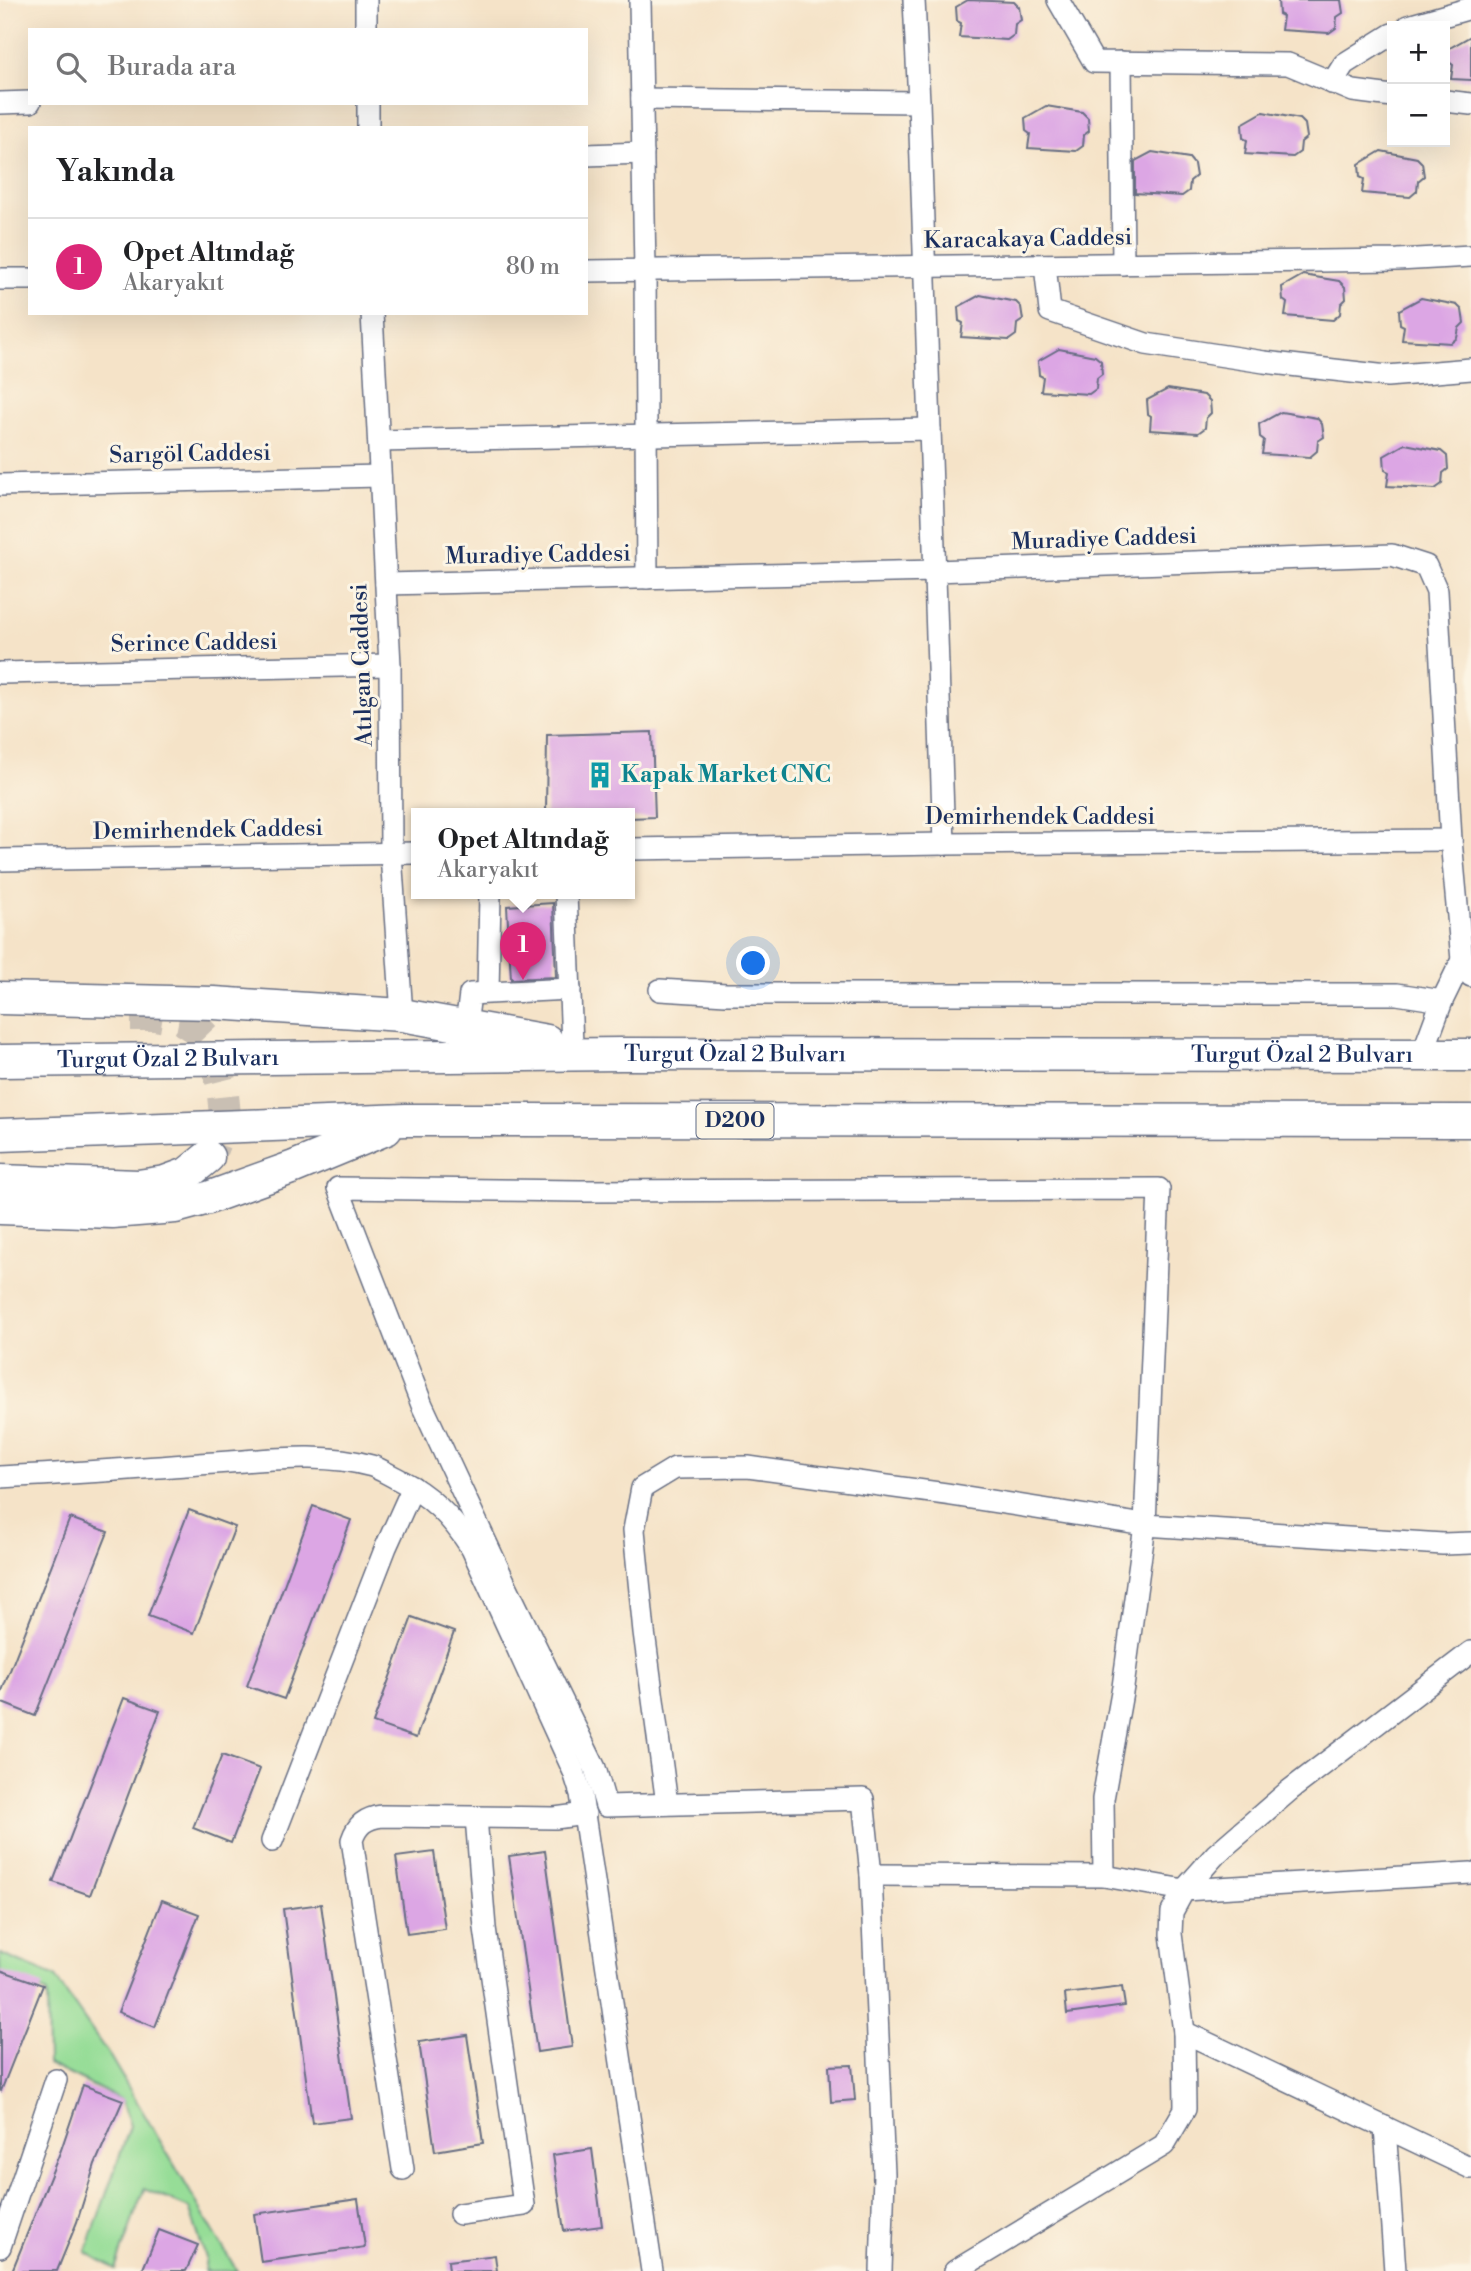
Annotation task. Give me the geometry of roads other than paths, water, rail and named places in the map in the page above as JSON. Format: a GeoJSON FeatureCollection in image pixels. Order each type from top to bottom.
{"type":"FeatureCollection","features":[{"type":"Feature","properties":{"kind":"highway"},"geometry":{"type":"LineString","coordinates":[[0,998],[215,1003],[402,1015],[621,1054]]}},
{"type":"Feature","properties":{"kind":"highway","name":"Turgut Özal 2 Bulvarı"},"geometry":{"type":"LineString","coordinates":[[0,1019],[131,1015]]}},
{"type":"Feature","properties":{"kind":"highway","name":"Turgut Özal 2 Bulvarı"},"geometry":{"type":"LineString","coordinates":[[0,1061],[621,1054],[1471,1055]]}},
{"type":"Feature","properties":{"kind":"highway"},"geometry":{"type":"LineString","coordinates":[[0,1208],[112,1212],[175,1207],[294,1167],[406,1120]]}},
{"type":"Feature","properties":{"kind":"highway","name":"D200"},"geometry":{"type":"LineString","coordinates":[[0,1135],[406,1120],[1471,1121]]}},
{"type":"Feature","properties":{"kind":"highway"},"geometry":{"type":"LineString","coordinates":[[0,1181],[138,1186],[165,1182],[187,1174],[208,1157]]}},
{"type":"Feature","properties":{"kind":"street"},"geometry":{"type":"LineString","coordinates":[[366,0],[366,28]]}},
{"type":"Feature","properties":{"kind":"street"},"geometry":{"type":"LineString","coordinates":[[640,0],[647,578]]}},
{"type":"Feature","properties":{"kind":"street"},"geometry":{"type":"LineString","coordinates":[[914,0],[944,844]]}},
{"type":"Feature","properties":{"kind":"street"},"geometry":{"type":"LineString","coordinates":[[1058,0],[1094,62],[1288,64],[1353,92],[1387,95]]}},
{"type":"Feature","properties":{"kind":"street"},"geometry":{"type":"LineString","coordinates":[[1426,21],[1471,8]]}},
{"type":"Feature","properties":{"kind":"street"},"geometry":{"type":"LineString","coordinates":[[1332,83],[1344,64],[1387,37]]}},
{"type":"Feature","properties":{"kind":"street"},"geometry":{"type":"LineString","coordinates":[[1121,62],[1124,264]]}},
{"type":"Feature","properties":{"kind":"street"},"geometry":{"type":"LineString","coordinates":[[642,99],[919,102]]}},
{"type":"Feature","properties":{"kind":"street"},"geometry":{"type":"LineString","coordinates":[[0,103],[28,102]]}},
{"type":"Feature","properties":{"kind":"street"},"geometry":{"type":"LineString","coordinates":[[1450,102],[1471,104]]}},
{"type":"Feature","properties":{"kind":"street"},"geometry":{"type":"LineString","coordinates":[[368,105],[368,126]]}},
{"type":"Feature","properties":{"kind":"street"},"geometry":{"type":"LineString","coordinates":[[588,155],[643,153]]}},
{"type":"Feature","properties":{"kind":"street","name":"Karacakaya Caddesi"},"geometry":{"type":"LineString","coordinates":[[588,271],[1398,260],[1471,256]]}},
{"type":"Feature","properties":{"kind":"street"},"geometry":{"type":"LineString","coordinates":[[1045,265],[1050,311],[1146,344],[1264,362],[1387,376],[1471,369]]}},
{"type":"Feature","properties":{"kind":"street"},"geometry":{"type":"LineString","coordinates":[[0,279],[28,279]]}},
{"type":"Feature","properties":{"kind":"street","name":"Atılgan Caddesi"},"geometry":{"type":"LineString","coordinates":[[372,315],[390,665],[391,853],[402,1015]]}},
{"type":"Feature","properties":{"kind":"street"},"geometry":{"type":"LineString","coordinates":[[379,441],[930,429]]}},
{"type":"Feature","properties":{"kind":"street","name":"Sarıgöl Caddesi"},"geometry":{"type":"LineString","coordinates":[[0,485],[380,475]]}},
{"type":"Feature","properties":{"kind":"street","name":"Muradiye Caddesi"},"geometry":{"type":"LineString","coordinates":[[386,584],[935,571],[1392,555],[1426,566],[1437,591],[1451,840],[1466,968]]}},
{"type":"Feature","properties":{"kind":"street","name":"Serince Caddesi"},"geometry":{"type":"LineString","coordinates":[[0,673],[390,665]]}},
{"type":"Feature","properties":{"kind":"street","name":"Demirhendek Caddesi"},"geometry":{"type":"LineString","coordinates":[[635,849],[1451,840]]}},
{"type":"Feature","properties":{"kind":"street","name":"Demirhendek Caddesi"},"geometry":{"type":"LineString","coordinates":[[0,860],[411,853]]}},
{"type":"Feature","properties":{"kind":"street"},"geometry":{"type":"LineString","coordinates":[[488,992],[489,899]]}},
{"type":"Feature","properties":{"kind":"street"},"geometry":{"type":"LineString","coordinates":[[566,899],[572,1045]]}},
{"type":"Feature","properties":{"kind":"street"},"geometry":{"type":"LineString","coordinates":[[1422,1055],[1442,1001],[1466,968]]}},
{"type":"Feature","properties":{"kind":"street"},"geometry":{"type":"LineString","coordinates":[[466,1026],[470,994],[570,989]]}},
{"type":"Feature","properties":{"kind":"street"},"geometry":{"type":"LineString","coordinates":[[660,990],[726,994],[1397,994],[1442,1001]]}},
{"type":"Feature","properties":{"kind":"street"},"geometry":{"type":"LineString","coordinates":[[881,2271],[884,2174],[871,1875],[863,1799],[606,1806],[595,1768],[422,1405],[338,1188],[580,1191],[1159,1189],[1145,1525],[1123,1687],[1103,1799],[1104,1876]]}},
{"type":"Feature","properties":{"kind":"street"},"geometry":{"type":"LineString","coordinates":[[0,1476],[310,1459],[344,1460],[374,1467],[413,1487],[438,1504],[457,1525],[472,1549],[574,1772],[586,1814],[652,2271]]}},
{"type":"Feature","properties":{"kind":"street"},"geometry":{"type":"LineString","coordinates":[[667,1804],[644,1632],[634,1530],[642,1488],[675,1468],[748,1467],[1145,1525],[1471,1544]]}},
{"type":"Feature","properties":{"kind":"street"},"geometry":{"type":"LineString","coordinates":[[272,1841],[386,1547],[413,1487]]}},
{"type":"Feature","properties":{"kind":"street"},"geometry":{"type":"LineString","coordinates":[[955,2271],[1164,2145],[1185,2109],[1184,2032],[1171,1934],[1172,1912],[1184,1890],[1216,1854],[1290,1790],[1471,1652]]}},
{"type":"Feature","properties":{"kind":"street"},"geometry":{"type":"LineString","coordinates":[[403,2169],[352,1840],[360,1825],[374,1817],[555,1818],[586,1814]]}},
{"type":"Feature","properties":{"kind":"street"},"geometry":{"type":"LineString","coordinates":[[460,2214],[524,2205],[485,1928],[476,1817]]}},
{"type":"Feature","properties":{"kind":"street"},"geometry":{"type":"LineString","coordinates":[[871,1875],[1104,1876],[1184,1890],[1471,1873]]}},
{"type":"Feature","properties":{"kind":"street"},"geometry":{"type":"LineString","coordinates":[[1184,2032],[1471,2168]]}},
{"type":"Feature","properties":{"kind":"street"},"geometry":{"type":"LineString","coordinates":[[0,2247],[56,2080]]}},
{"type":"Feature","properties":{"kind":"street"},"geometry":{"type":"LineString","coordinates":[[1385,2127],[1395,2271]]}},
{"type":"Feature","properties":{"kind":"tunnel"},"geometry":{"type":"LineString","coordinates":[[131,1015],[155,1015],[183,1020],[197,1029],[212,1045],[222,1085],[225,1115],[212,1149]]}},
{"type":"Feature","properties":{"kind":"place","name":"Kapak Market CNC"},"geometry":{"type":"Point","coordinates":[600,775]}},
{"type":"Feature","properties":{"kind":"place","name":"Opet Altındağ"},"geometry":{"type":"Point","coordinates":[523,980]}}]}
